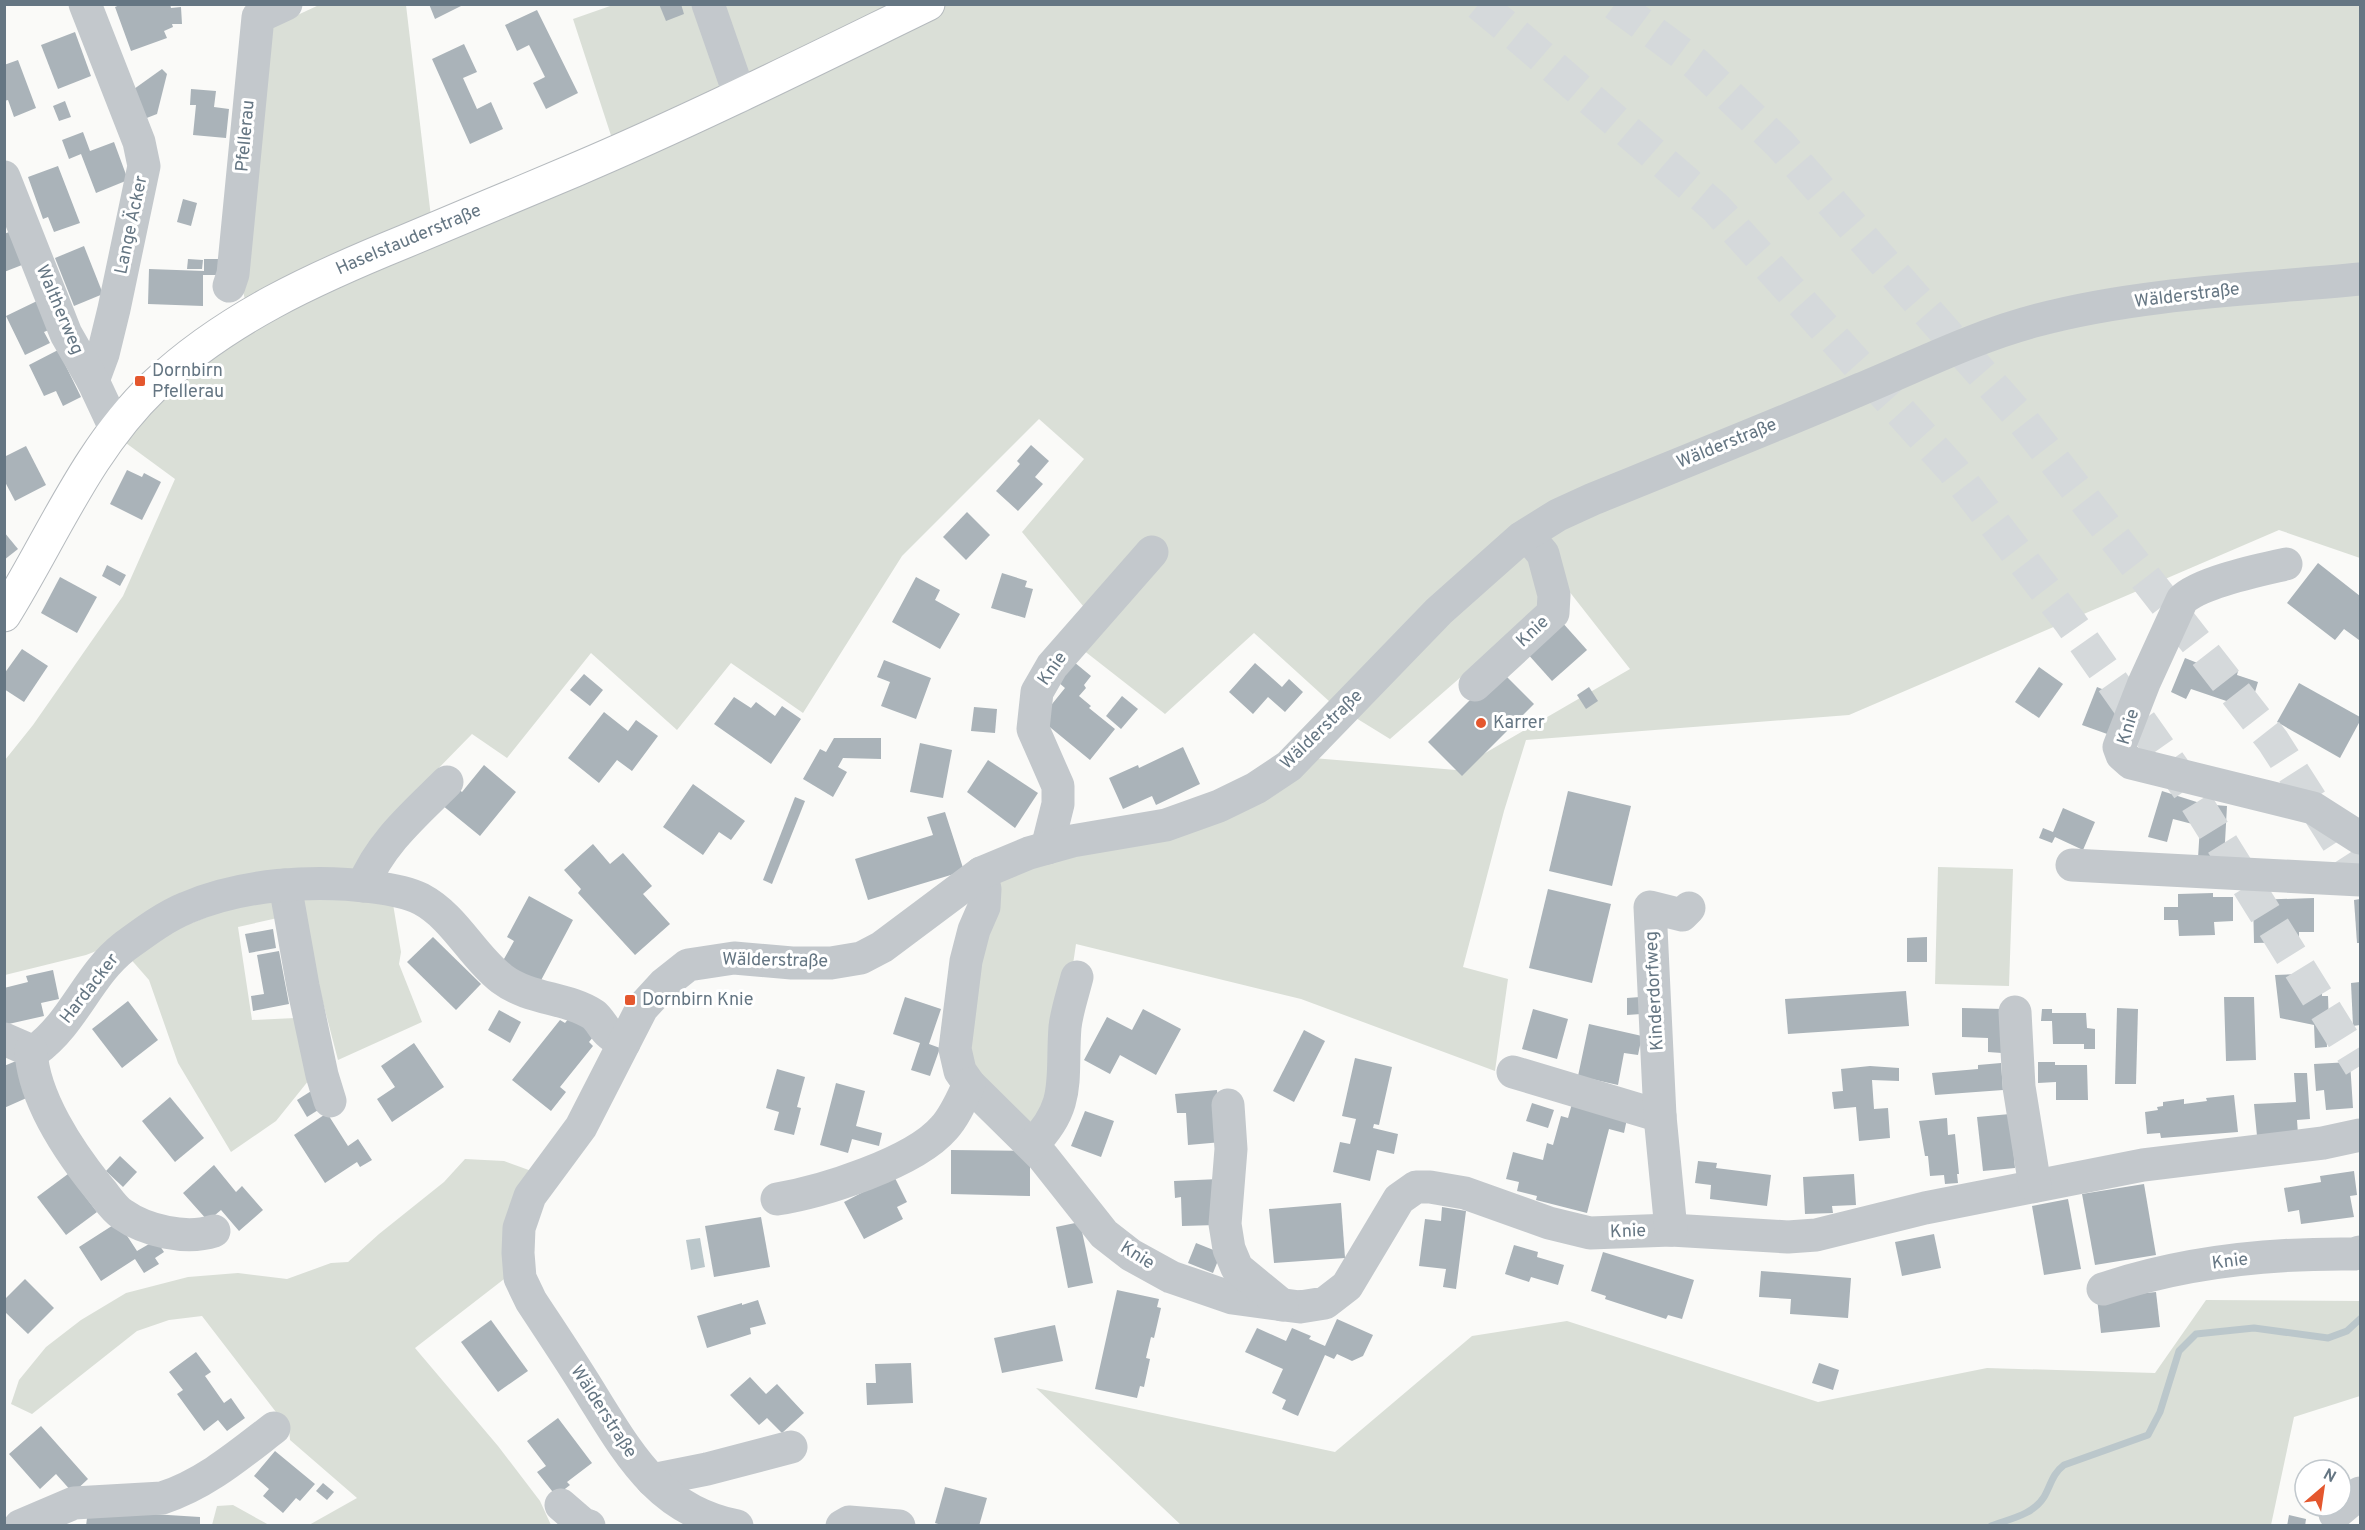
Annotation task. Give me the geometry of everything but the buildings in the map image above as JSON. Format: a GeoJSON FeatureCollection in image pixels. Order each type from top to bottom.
{"type":"FeatureCollection","features":[{"type":"Feature","properties":{"kind":"main road","name":"Haselstauderstraße"},"geometry":{"type":"LineString","coordinates":[[4,615],[71,496],[115,428],[152,388],[186,358],[242,318],[313,280],[577,170],[740,96],[928,4]]}},
{"type":"Feature","properties":{"kind":"street","name":"Lange Äcker"},"geometry":{"type":"LineString","coordinates":[[86,4],[139,142],[144,166],[114,309],[103,354],[93,381]]}},
{"type":"Feature","properties":{"kind":"street","name":"Pfellerau"},"geometry":{"type":"LineString","coordinates":[[229,285],[233,274],[258,17],[286,4]]}},
{"type":"Feature","properties":{"kind":"street"},"geometry":{"type":"LineString","coordinates":[[708,4],[740,96]]}},
{"type":"Feature","properties":{"kind":"street","name":"Waltherweg"},"geometry":{"type":"LineString","coordinates":[[6,185],[66,334],[93,381],[115,428]]}},
{"type":"Feature","properties":{"kind":"street","name":"Wälderstraße"},"geometry":{"type":"LineString","coordinates":[[737,1526],[692,1521],[684,1508],[636,1463],[531,1301],[520,1278],[519,1228],[530,1197],[581,1127],[642,1008],[664,984],[688,965],[734,958],[792,963],[831,963],[861,958],[882,947],[981,873],[1072,841],[1166,825],[1218,806],[1256,788],[1289,766],[1439,611],[1527,535],[1558,515],[1973,341],[2037,320],[2091,309],[2182,296],[2361,279]]}},
{"type":"Feature","properties":{"kind":"street","name":"Knie"},"geometry":{"type":"LineString","coordinates":[[1475,685],[1553,613],[1554,595],[1543,554],[1527,535]]}},
{"type":"Feature","properties":{"kind":"street","name":"Knie"},"geometry":{"type":"LineString","coordinates":[[1047,848],[1058,804],[1058,786],[1033,729],[1037,692],[1052,666],[1152,552]]}},
{"type":"Feature","properties":{"kind":"street","name":"Knie"},"geometry":{"type":"LineString","coordinates":[[2286,564],[2190,592],[2182,600],[2144,683],[2119,747],[2122,756],[2131,763],[2313,808],[2361,838]]}},
{"type":"Feature","properties":{"kind":"street"},"geometry":{"type":"LineString","coordinates":[[363,886],[373,864],[395,834],[447,782]]}},
{"type":"Feature","properties":{"kind":"street"},"geometry":{"type":"LineString","coordinates":[[2072,865],[2361,880]]}},
{"type":"Feature","properties":{"kind":"street","name":"Knie"},"geometry":{"type":"LineString","coordinates":[[981,873],[985,889],[984,907],[974,930],[966,961],[956,1049],[960,1071],[969,1084],[1059,1175],[1084,1211],[1104,1233],[1131,1255],[1171,1277],[1232,1298],[1300,1307],[1325,1303],[1347,1286],[1399,1200],[1416,1187],[1430,1186],[1465,1193],[1549,1223],[1590,1233],[1671,1230],[1746,1237],[1788,1237],[1816,1235],[1925,1208],[2143,1165],[2324,1143],[2361,1135]]}},
{"type":"Feature","properties":{"kind":"street","name":"Hardacker"},"geometry":{"type":"LineString","coordinates":[[18,1044],[36,1050],[58,1030],[95,976],[109,961],[151,928],[185,908],[219,897],[314,882],[395,890],[421,899],[437,910],[484,963],[502,979],[527,993],[570,1005],[595,1016],[609,1033],[624,1043]]}},
{"type":"Feature","properties":{"kind":"street"},"geometry":{"type":"LineString","coordinates":[[285,885],[303,986],[322,1075],[330,1101]]}},
{"type":"Feature","properties":{"kind":"street","name":"Kinderdorfweg"},"geometry":{"type":"LineString","coordinates":[[1671,1230],[1660,1116],[1650,908],[1682,915],[1689,908]]}},
{"type":"Feature","properties":{"kind":"street"},"geometry":{"type":"LineString","coordinates":[[1032,1146],[1051,1124],[1064,1086],[1065,1026],[1077,977]]}},
{"type":"Feature","properties":{"kind":"street"},"geometry":{"type":"LineString","coordinates":[[2015,1012],[2019,1087],[2035,1186]]}},
{"type":"Feature","properties":{"kind":"street","name":"Hardacker"},"geometry":{"type":"LineString","coordinates":[[18,1044],[75,1158],[120,1213],[139,1224],[180,1233],[202,1235],[214,1231]]}},
{"type":"Feature","properties":{"kind":"street"},"geometry":{"type":"LineString","coordinates":[[1512,1072],[1660,1116]]}},
{"type":"Feature","properties":{"kind":"street"},"geometry":{"type":"LineString","coordinates":[[777,1199],[825,1187],[915,1153],[946,1126],[969,1084]]}},
{"type":"Feature","properties":{"kind":"street"},"geometry":{"type":"LineString","coordinates":[[1228,1105],[1231,1149],[1225,1224],[1229,1249],[1237,1268],[1282,1305]]}},
{"type":"Feature","properties":{"kind":"street","name":"Knie"},"geometry":{"type":"LineString","coordinates":[[2103,1289],[2186,1267],[2266,1258],[2361,1252]]}},
{"type":"Feature","properties":{"kind":"street"},"geometry":{"type":"LineString","coordinates":[[20,1526],[74,1503],[162,1498],[174,1494],[216,1472],[274,1428]]}},
{"type":"Feature","properties":{"kind":"street"},"geometry":{"type":"LineString","coordinates":[[652,1480],[707,1469],[791,1447]]}},
{"type":"Feature","properties":{"kind":"street"},"geometry":{"type":"LineString","coordinates":[[561,1505],[583,1524],[589,1526]]}},
{"type":"Feature","properties":{"kind":"street"},"geometry":{"type":"LineString","coordinates":[[842,1526],[849,1522],[899,1526]]}},
{"type":"Feature","properties":{"kind":"shaded area"},"geometry":{"type":"Polygon","coordinates":[[[319,5],[406,5],[433,234],[619,160],[573,19],[613,5],[2360,5],[2360,558],[2279,530],[1849,715],[1526,740],[1504,811],[1463,967],[1508,979],[1495,1071],[1301,999],[1076,944],[1051,1114],[1035,1130],[964,1058],[993,879],[1313,758],[1456,770],[1630,669],[1565,586],[1390,739],[1330,702],[1254,633],[1165,714],[1078,646],[1088,612],[1022,532],[1084,459],[1039,419],[902,556],[803,713],[731,663],[677,730],[591,653],[507,758],[472,734],[385,823],[354,875],[117,943],[86,955],[5,975],[5,760],[33,725],[123,596],[175,479],[115,435],[249,321],[240,275],[260,46],[274,26],[319,5]]]}},
{"type":"Feature","properties":{"kind":"shaded area"},"geometry":{"type":"Polygon","coordinates":[[[1938,867],[2013,869],[2009,986],[1935,984],[1938,867]]]}},
{"type":"Feature","properties":{"kind":"shaded area"},"geometry":{"type":"Polygon","coordinates":[[[309,890],[392,898],[401,952],[399,964],[422,1022],[338,1060],[297,903],[309,890]]]}},
{"type":"Feature","properties":{"kind":"shaded area"},"geometry":{"type":"Polygon","coordinates":[[[266,894],[282,917],[238,927],[252,1020],[295,1018],[309,1080],[276,1121],[231,1152],[178,1063],[149,980],[128,956],[153,938],[266,894]]]}},
{"type":"Feature","properties":{"kind":"shaded area"},"geometry":{"type":"Polygon","coordinates":[[[465,1159],[504,1161],[537,1173],[508,1276],[415,1348],[498,1446],[540,1501],[551,1525],[309,1525],[357,1498],[290,1440],[289,1429],[202,1316],[169,1320],[137,1331],[32,1414],[11,1404],[19,1380],[46,1347],[81,1320],[126,1293],[188,1277],[238,1273],[287,1279],[331,1263],[348,1262],[444,1182],[465,1159]]]}},
{"type":"Feature","properties":{"kind":"shaded area"},"geometry":{"type":"Polygon","coordinates":[[[700,1238],[705,1267],[691,1270],[686,1240],[700,1238]]]}},
{"type":"Feature","properties":{"kind":"shaded area"},"geometry":{"type":"Polygon","coordinates":[[[2206,1300],[2360,1301],[2360,1396],[2294,1417],[2271,1525],[1181,1525],[1036,1388],[1335,1452],[1472,1336],[1567,1321],[1818,1402],[1987,1368],[2155,1373],[2206,1300]]]}},
{"type":"Feature","properties":{"kind":"shaded area"},"geometry":{"type":"Polygon","coordinates":[[[233,1505],[269,1525],[212,1525],[217,1506],[233,1505]]]}},
{"type":"Feature","properties":{"kind":"waterway"},"geometry":{"type":"LineString","coordinates":[[1991,1526],[2020,1516],[2034,1508],[2044,1497],[2054,1476],[2064,1465],[2148,1435],[2160,1412],[2179,1351],[2196,1334],[2254,1328],[2328,1338],[2347,1331],[2360,1319]]}},
{"type":"Feature","properties":{"kind":"tunnel"},"geometry":{"type":"LineString","coordinates":[[1479,4],[1716,208],[1953,470],[2070,622],[2188,789],[2360,1066]]}},
{"type":"Feature","properties":{"kind":"tunnel"},"geometry":{"type":"LineString","coordinates":[[1615,4],[1695,63],[1780,144],[2020,417],[2273,741],[2360,877]]}},
{"type":"Feature","properties":{"kind":"place","name":"Dornbirn Pfellerau"},"geometry":{"type":"Point","coordinates":[140,381]}},
{"type":"Feature","properties":{"kind":"place","name":"Karrer"},"geometry":{"type":"Point","coordinates":[1481,723]}},
{"type":"Feature","properties":{"kind":"place","name":"Dornbirn Knie"},"geometry":{"type":"Point","coordinates":[630,1000]}}]}
